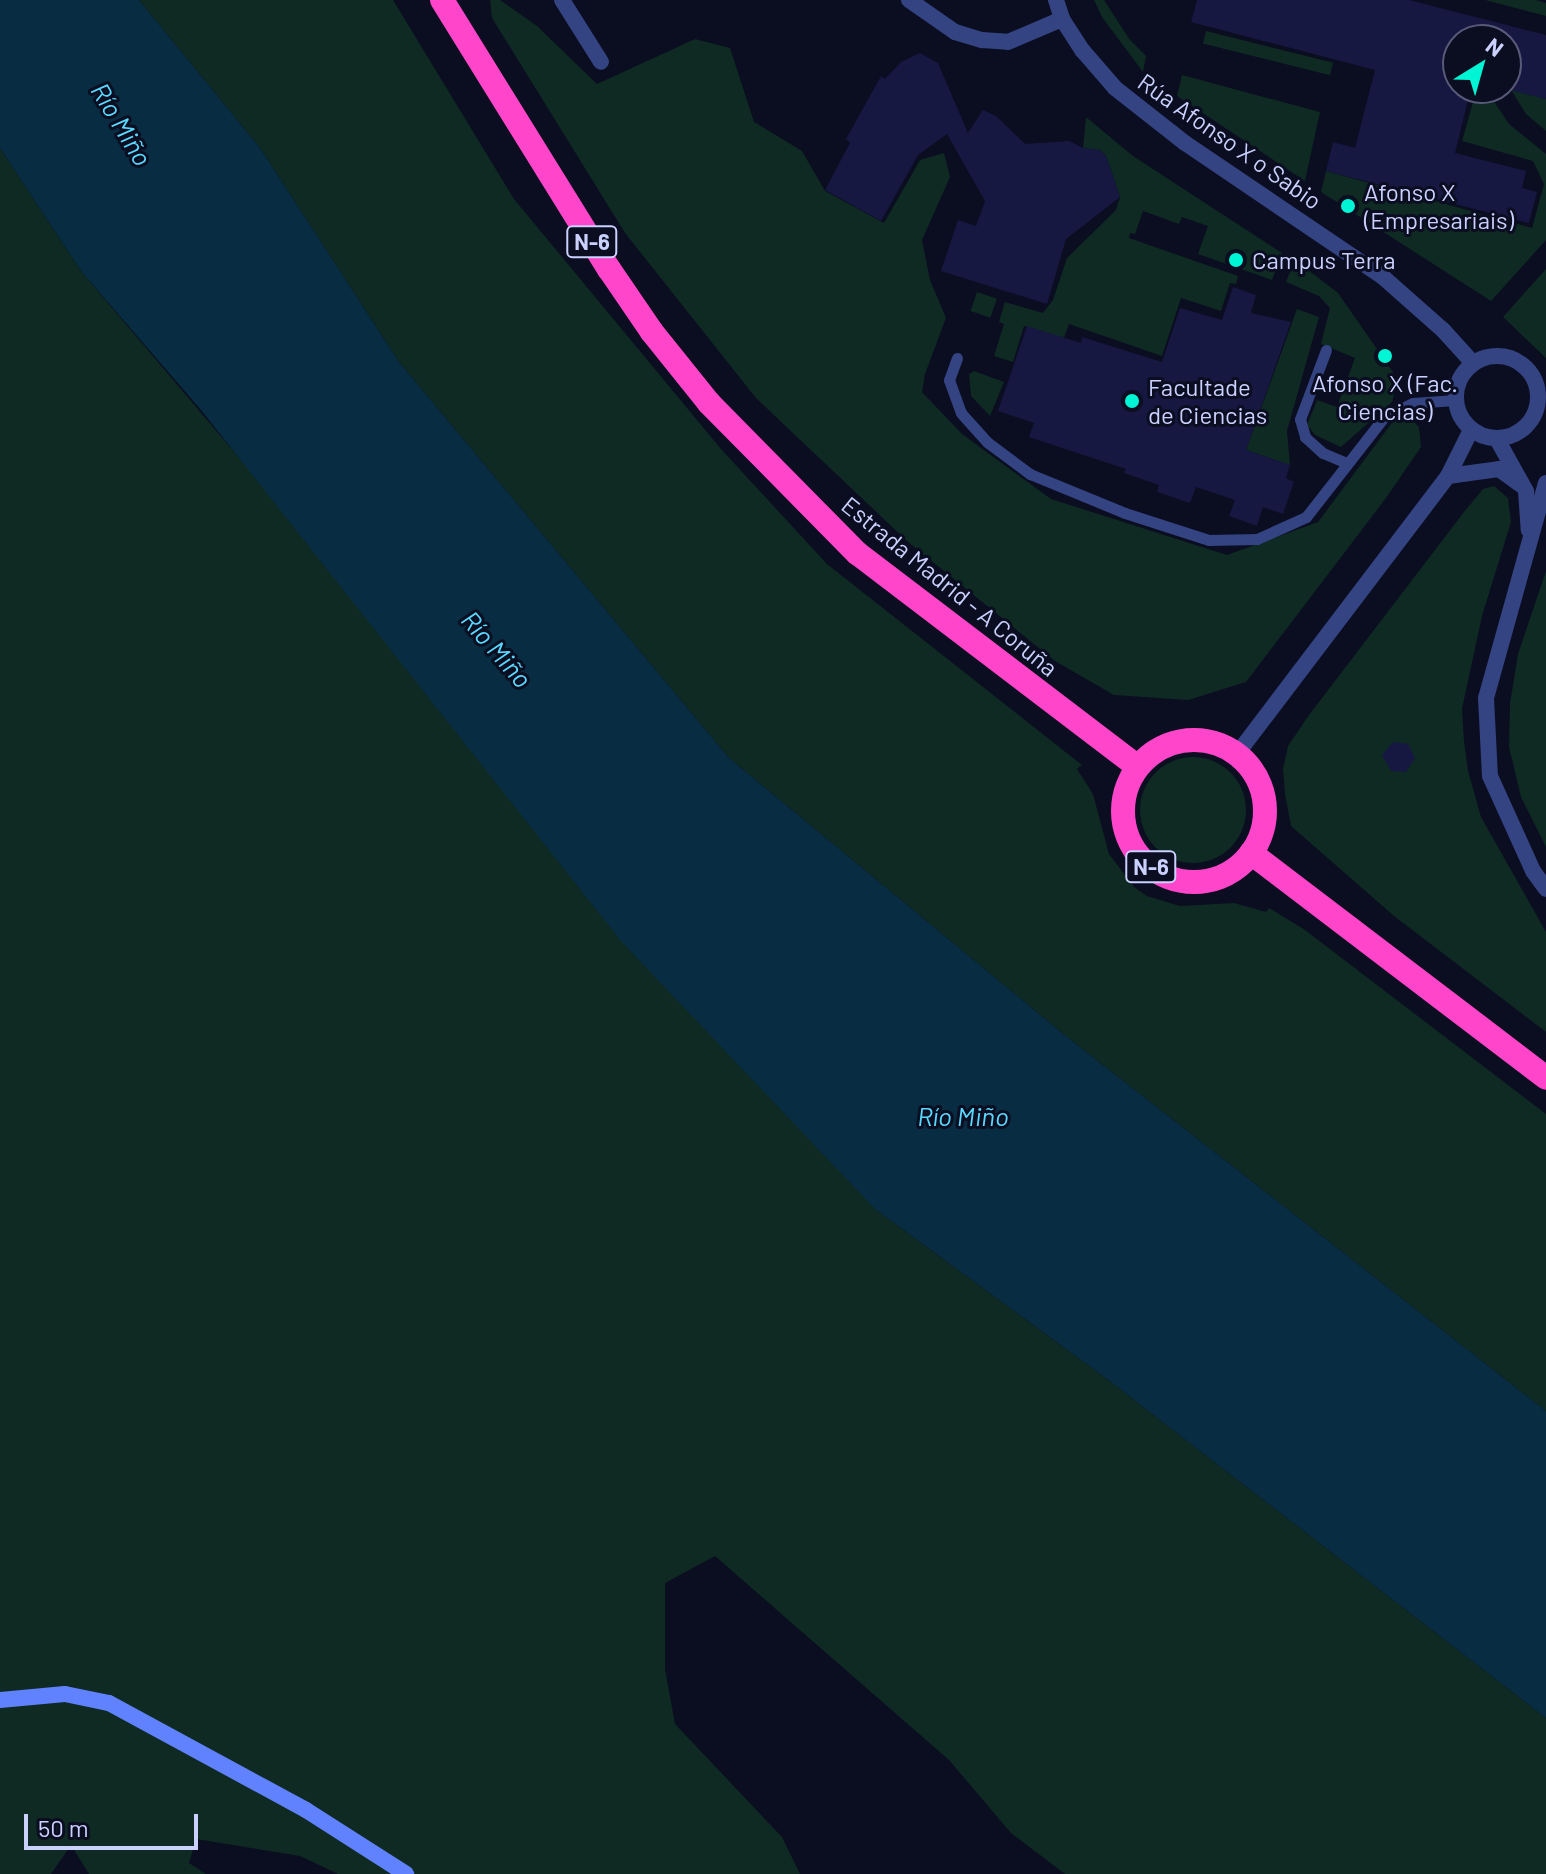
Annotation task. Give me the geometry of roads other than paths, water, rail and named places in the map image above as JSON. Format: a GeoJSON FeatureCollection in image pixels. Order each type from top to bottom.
{"type":"FeatureCollection","features":[{"type":"Feature","properties":{"kind":"highway","name":"Estrada Madrid - A Coruña"},"geometry":{"type":"LineString","coordinates":[[442,0],[609,269],[647,325],[709,403],[857,553],[1137,766]]}},
{"type":"Feature","properties":{"kind":"highway"},"geometry":{"type":"LineString","coordinates":[[1137,766],[1167,744],[1185,739],[1210,742],[1237,754],[1251,767],[1265,801],[1265,820],[1251,853],[1546,1078]]}},
{"type":"Feature","properties":{"kind":"highway","name":"N-6"},"geometry":{"type":"LineString","coordinates":[[1137,766],[1124,794],[1123,825],[1130,844],[1159,873],[1178,881],[1199,882],[1219,878],[1236,868],[1251,853]]}},
{"type":"Feature","properties":{"kind":"street"},"geometry":{"type":"LineString","coordinates":[[562,0],[601,62]]}},
{"type":"Feature","properties":{"kind":"street"},"geometry":{"type":"LineString","coordinates":[[909,0],[943,25],[982,40],[1008,42],[1062,19]]}},
{"type":"Feature","properties":{"kind":"street","name":"Rúa Afonso X o Sabio"},"geometry":{"type":"LineString","coordinates":[[1056,0],[1062,19],[1097,69],[1137,108],[1383,277],[1443,330],[1473,363]]}},
{"type":"Feature","properties":{"kind":"street"},"geometry":{"type":"LineString","coordinates":[[1538,405],[1530,422],[1516,435],[1497,439],[1471,430],[1463,421],[1455,400],[1457,386],[1473,363],[1485,357],[1513,359],[1534,378],[1538,405],[1546,422]]}},
{"type":"Feature","properties":{"kind":"street"},"geometry":{"type":"LineString","coordinates":[[1237,754],[1448,476],[1471,430]]}},
{"type":"Feature","properties":{"kind":"street"},"geometry":{"type":"LineString","coordinates":[[1497,439],[1526,491],[1530,539]]}},
{"type":"Feature","properties":{"kind":"street"},"geometry":{"type":"LineString","coordinates":[[1448,476],[1499,469],[1512,475],[1526,491]]}},
{"type":"Feature","properties":{"kind":"street"},"geometry":{"type":"LineString","coordinates":[[1546,483],[1486,698],[1490,776],[1533,871],[1546,889]]}},
{"type":"Feature","properties":{"kind":"street"},"geometry":{"type":"LineString","coordinates":[[0,1700],[65,1694],[109,1703],[306,1810],[406,1874]]}},
{"type":"Feature","properties":{"kind":"lane"},"geometry":{"type":"LineString","coordinates":[[1326,350],[1300,419],[1305,437],[1323,453],[1346,463]]}},
{"type":"Feature","properties":{"kind":"lane"},"geometry":{"type":"LineString","coordinates":[[957,358],[949,380],[961,413],[987,442],[1030,474],[1125,513],[1209,540],[1257,539],[1306,517],[1384,417],[1413,403],[1455,400]]}},
{"type":"Feature","properties":{"kind":"water","name":"Río Miño"},"geometry":{"type":"Polygon","coordinates":[[[0,0],[139,0],[260,148],[399,362],[729,758],[1067,1037],[1546,1411],[1546,1718],[1107,1379],[875,1209],[621,941],[201,410],[81,271],[0,148],[0,0]]]}},
{"type":"Feature","properties":{"kind":"place","name":"Afonso X (Empresariais)"},"geometry":{"type":"Point","coordinates":[1348,206]}},
{"type":"Feature","properties":{"kind":"place","name":"Campus Terra"},"geometry":{"type":"Point","coordinates":[1236,260]}},
{"type":"Feature","properties":{"kind":"place","name":"Afonso X (Fac. Ciencias)"},"geometry":{"type":"Point","coordinates":[1385,356]}},
{"type":"Feature","properties":{"kind":"place","name":"Facultade de Ciencias"},"geometry":{"type":"Point","coordinates":[1132,401]}}]}
